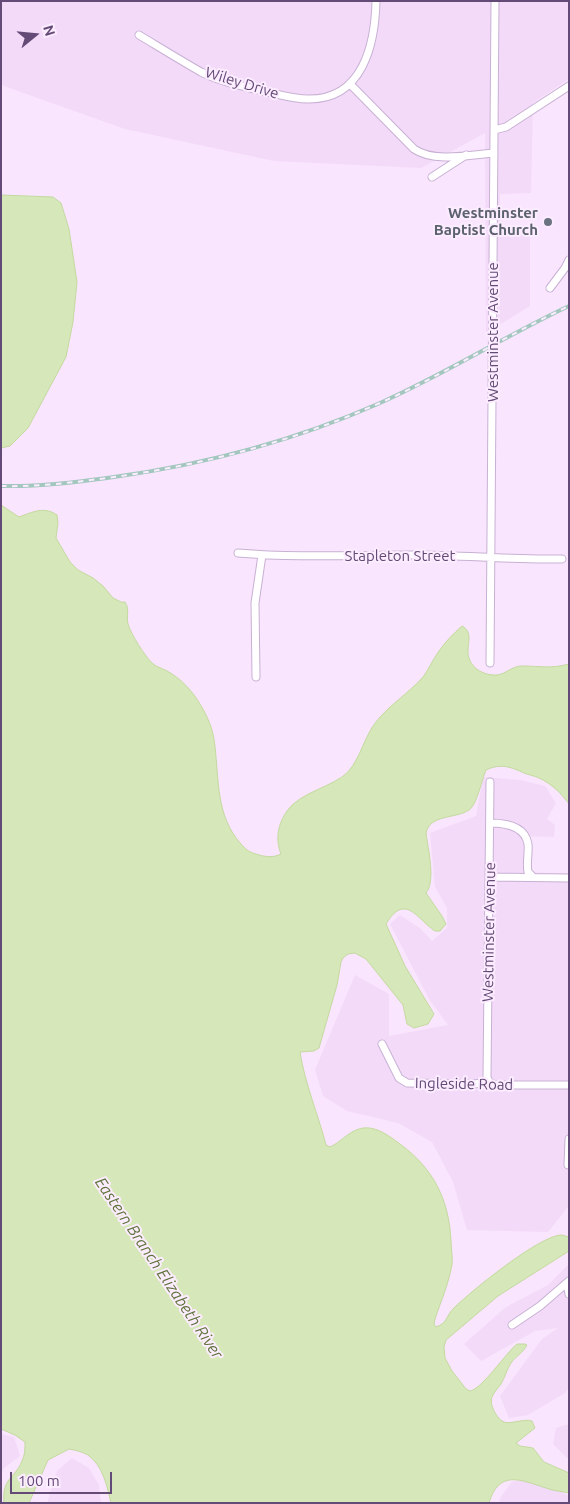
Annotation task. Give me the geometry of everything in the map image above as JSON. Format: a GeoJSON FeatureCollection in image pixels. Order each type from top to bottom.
{"type":"FeatureCollection","features":[{"type":"Feature","properties":{"kind":"street"},"geometry":{"type":"LineString","coordinates":[[376,1],[374,30],[367,57],[359,74],[350,84],[420,153],[432,157],[494,153]]}},
{"type":"Feature","properties":{"kind":"street","name":"Westminster Avenue"},"geometry":{"type":"LineString","coordinates":[[490,663],[494,1]]}},
{"type":"Feature","properties":{"kind":"street","name":"Wiley Drive"},"geometry":{"type":"LineString","coordinates":[[139,34],[203,73],[271,93],[294,98],[319,99],[341,91],[350,84]]}},
{"type":"Feature","properties":{"kind":"street"},"geometry":{"type":"LineString","coordinates":[[494,130],[506,127],[569,86]]}},
{"type":"Feature","properties":{"kind":"street"},"geometry":{"type":"LineString","coordinates":[[432,177],[466,155]]}},
{"type":"Feature","properties":{"kind":"street"},"geometry":{"type":"LineString","coordinates":[[550,288],[569,260]]}},
{"type":"Feature","properties":{"kind":"street","name":"Stapleton Street"},"geometry":{"type":"LineString","coordinates":[[238,552],[262,555],[415,555],[519,560],[562,559]]}},
{"type":"Feature","properties":{"kind":"street"},"geometry":{"type":"LineString","coordinates":[[256,676],[255,603],[262,555]]}},
{"type":"Feature","properties":{"kind":"street","name":"Westminster Avenue"},"geometry":{"type":"LineString","coordinates":[[489,1082],[487,1077],[490,782]]}},
{"type":"Feature","properties":{"kind":"street"},"geometry":{"type":"LineString","coordinates":[[490,823],[512,826],[523,834],[528,844],[528,872],[533,877]]}},
{"type":"Feature","properties":{"kind":"street"},"geometry":{"type":"LineString","coordinates":[[490,877],[569,878]]}},
{"type":"Feature","properties":{"kind":"street","name":"Ingleside Road"},"geometry":{"type":"LineString","coordinates":[[382,1044],[400,1078],[407,1083],[474,1084],[489,1082],[495,1084],[569,1085]]}},
{"type":"Feature","properties":{"kind":"street"},"geometry":{"type":"LineString","coordinates":[[568,1165],[569,1139]]}},
{"type":"Feature","properties":{"kind":"street"},"geometry":{"type":"LineString","coordinates":[[568,1282],[569,1294]]}},
{"type":"Feature","properties":{"kind":"street"},"geometry":{"type":"LineString","coordinates":[[512,1325],[568,1282]]}},
{"type":"Feature","properties":{"kind":"shaded area"},"geometry":{"type":"Polygon","coordinates":[[[1,1],[569,1],[569,79],[533,103],[531,193],[500,194],[500,232],[530,232],[530,306],[486,333],[485,133],[421,168],[274,161],[125,129],[1,85],[1,1]]]}},
{"type":"Feature","properties":{"kind":"shaded area"},"geometry":{"type":"Polygon","coordinates":[[[483,777],[520,780],[545,786],[556,803],[547,819],[555,825],[554,837],[525,836],[528,872],[569,874],[569,1206],[548,1232],[467,1230],[453,1182],[432,1142],[398,1123],[347,1111],[323,1096],[315,1070],[355,975],[389,994],[389,1036],[448,1025],[429,999],[390,924],[400,915],[421,929],[432,941],[447,928],[447,908],[435,887],[430,833],[476,816],[483,777]]]}},
{"type":"Feature","properties":{"kind":"shaded area"},"geometry":{"type":"Polygon","coordinates":[[[569,1264],[569,1388],[565,1393],[528,1415],[509,1418],[500,1396],[542,1339],[558,1328],[535,1331],[481,1361],[464,1344],[506,1307],[548,1285],[569,1264]]]}},
{"type":"Feature","properties":{"kind":"shaded area"},"geometry":{"type":"Polygon","coordinates":[[[569,1424],[569,1460],[553,1444],[556,1428],[569,1424]]]}},
{"type":"Feature","properties":{"kind":"shaded area"},"geometry":{"type":"Polygon","coordinates":[[[1,1434],[14,1437],[20,1456],[4,1468],[1,1473],[1,1434]]]}},
{"type":"Feature","properties":{"kind":"shaded area"},"geometry":{"type":"Polygon","coordinates":[[[72,1458],[89,1468],[99,1485],[101,1503],[47,1503],[57,1471],[72,1458]]]}},
{"type":"Feature","properties":{"kind":"shaded area"},"geometry":{"type":"Polygon","coordinates":[[[535,1477],[569,1496],[569,1503],[499,1503],[500,1498],[512,1482],[535,1477]]]}},
{"type":"Feature","properties":{"kind":"water"},"geometry":{"type":"Polygon","coordinates":[[[1,195],[53,197],[61,203],[69,229],[77,282],[73,322],[66,357],[28,428],[10,446],[1,448],[1,195]]]}},
{"type":"Feature","properties":{"kind":"water","name":"Eastern Branch Elizabeth River"},"geometry":{"type":"Polygon","coordinates":[[[1,505],[19,517],[43,510],[57,515],[56,538],[70,562],[78,570],[103,586],[113,598],[125,602],[130,628],[145,655],[154,665],[170,672],[194,695],[206,715],[213,733],[220,798],[227,822],[241,844],[249,851],[259,855],[272,857],[281,854],[278,832],[281,821],[287,811],[300,799],[334,782],[348,772],[376,722],[423,677],[441,648],[462,626],[466,629],[469,636],[469,658],[476,668],[484,673],[497,675],[518,666],[551,667],[569,664],[569,804],[556,789],[537,777],[506,767],[486,770],[472,807],[464,813],[438,820],[428,827],[426,833],[431,873],[429,888],[426,893],[446,924],[440,931],[435,931],[417,915],[405,909],[399,910],[386,924],[405,966],[434,1014],[428,1024],[414,1028],[407,1024],[403,1005],[366,959],[355,953],[348,954],[341,962],[337,985],[319,1048],[314,1051],[300,1052],[305,1076],[326,1145],[330,1147],[351,1132],[359,1129],[376,1129],[412,1154],[431,1175],[438,1186],[450,1226],[452,1261],[447,1285],[435,1319],[434,1324],[436,1327],[445,1321],[451,1311],[463,1300],[522,1254],[537,1244],[551,1238],[561,1235],[569,1237],[569,1251],[498,1296],[446,1340],[444,1347],[445,1358],[452,1371],[466,1389],[470,1391],[487,1378],[517,1344],[527,1345],[510,1365],[492,1397],[492,1407],[497,1417],[502,1421],[532,1421],[535,1428],[516,1443],[520,1446],[533,1448],[544,1462],[569,1473],[569,1493],[551,1490],[520,1480],[512,1480],[505,1481],[499,1485],[493,1492],[489,1503],[111,1503],[104,1477],[97,1465],[88,1455],[69,1449],[48,1460],[29,1503],[4,1503],[5,1488],[22,1461],[25,1442],[1,1429],[1,505]]]}},
{"type":"Feature","properties":{"kind":"railway"},"geometry":{"type":"LineString","coordinates":[[1,486],[58,484],[149,472],[216,458],[283,440],[348,417],[404,392],[569,306]]}},
{"type":"Feature","properties":{"kind":"place","name":"Westminster Baptist Church"},"geometry":{"type":"Point","coordinates":[548,222]}}]}
